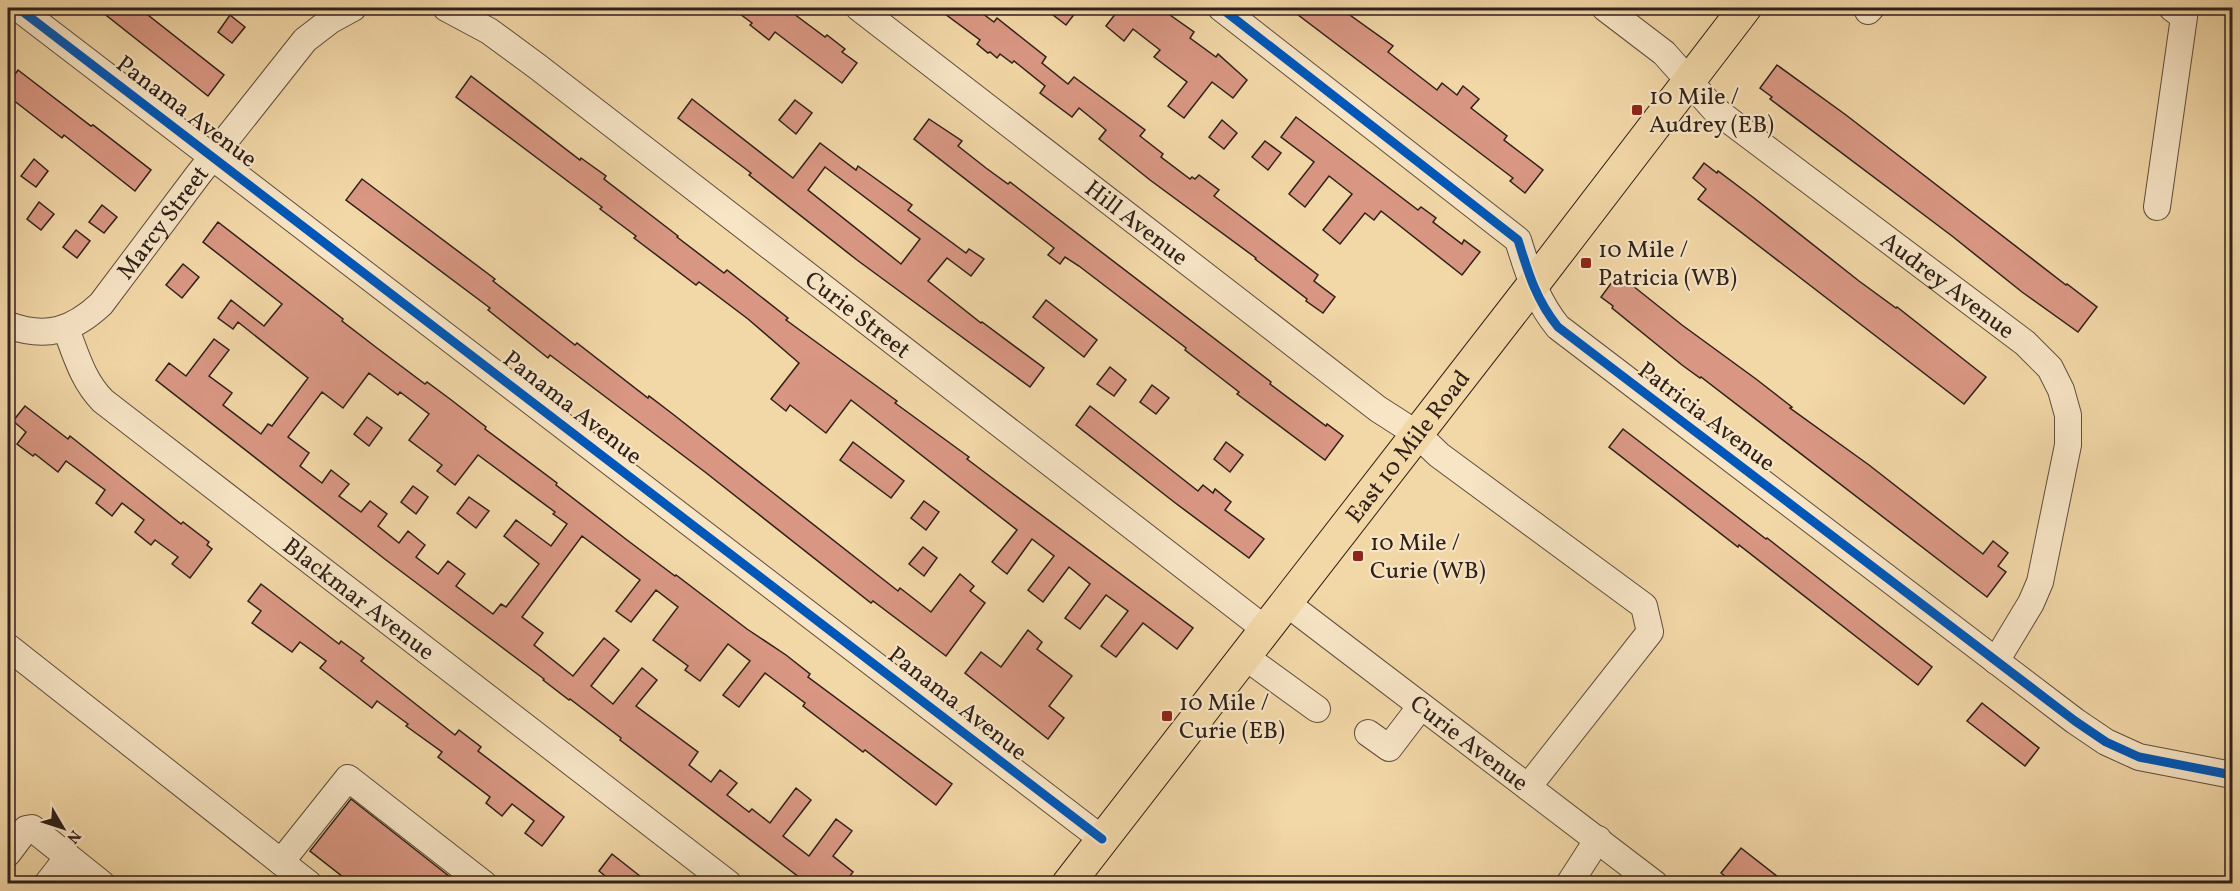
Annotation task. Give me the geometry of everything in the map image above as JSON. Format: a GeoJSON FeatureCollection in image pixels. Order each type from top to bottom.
{"type":"FeatureCollection","features":[{"type":"Feature","properties":{"kind":"main road","name":"East 10 Mile Road"},"geometry":{"type":"LineString","coordinates":[[1068,884],[1745,8]]}},
{"type":"Feature","properties":{"kind":"street","name":"Panama Avenue"},"geometry":{"type":"LineString","coordinates":[[18,8],[1102,839]]}},
{"type":"Feature","properties":{"kind":"street","name":"Marcy Street"},"geometry":{"type":"LineString","coordinates":[[66,328],[88,316],[101,304],[305,40],[331,20],[353,8]]}},
{"type":"Feature","properties":{"kind":"street","name":"Curie Street"},"geometry":{"type":"LineString","coordinates":[[446,8],[489,31],[538,67],[1265,628]]}},
{"type":"Feature","properties":{"kind":"street","name":"Hill Avenue"},"geometry":{"type":"LineString","coordinates":[[858,8],[1369,402],[1417,434],[1439,455],[1644,606],[1650,632],[1528,787]]}},
{"type":"Feature","properties":{"kind":"street","name":"Patricia Avenue"},"geometry":{"type":"LineString","coordinates":[[1221,8],[1518,240],[1532,286],[1545,311],[1558,327],[1996,661],[2106,742],[2147,759],[2232,776]]}},
{"type":"Feature","properties":{"kind":"street","name":"Audrey Avenue"},"geometry":{"type":"LineString","coordinates":[[1605,8],[1664,53],[1713,109],[2025,343],[2050,368],[2061,390],[2068,415],[2068,445],[2040,582],[2031,603],[1996,661]]}},
{"type":"Feature","properties":{"kind":"street"},"geometry":{"type":"LineString","coordinates":[[2157,207],[2184,17],[2172,8]]}},
{"type":"Feature","properties":{"kind":"street"},"geometry":{"type":"LineString","coordinates":[[8,326],[33,333],[66,328]]}},
{"type":"Feature","properties":{"kind":"street","name":"Blackmar Avenue"},"geometry":{"type":"LineString","coordinates":[[66,328],[85,378],[92,390],[103,401],[729,884]]}},
{"type":"Feature","properties":{"kind":"street","name":"Curie Avenue"},"geometry":{"type":"LineString","coordinates":[[1285,602],[1655,884]]}},
{"type":"Feature","properties":{"kind":"street"},"geometry":{"type":"LineString","coordinates":[[8,647],[309,884]]}},
{"type":"Feature","properties":{"kind":"street"},"geometry":{"type":"LineString","coordinates":[[1244,656],[1317,709]]}},
{"type":"Feature","properties":{"kind":"street"},"geometry":{"type":"LineString","coordinates":[[1368,733],[1389,748],[1421,706]]}},
{"type":"Feature","properties":{"kind":"street"},"geometry":{"type":"LineString","coordinates":[[281,862],[348,778],[484,884]]}},
{"type":"Feature","properties":{"kind":"street"},"geometry":{"type":"LineString","coordinates":[[8,853],[29,827],[102,884]]}},
{"type":"Feature","properties":{"kind":"street"},"geometry":{"type":"LineString","coordinates":[[1569,884],[1598,839]]}},
{"type":"Feature","properties":{"kind":"street"},"geometry":{"type":"LineString","coordinates":[[47,884],[68,857]]}},
{"type":"Feature","properties":{"kind":"path"},"geometry":{"type":"LineString","coordinates":[[2221,884],[2232,870]]}},
{"type":"Feature","properties":{"kind":"building"},"geometry":{"type":"Polygon","coordinates":[[[97,8],[139,8],[224,75],[208,96],[97,8]]]}},
{"type":"Feature","properties":{"kind":"building"},"geometry":{"type":"Polygon","coordinates":[[[732,8],[786,8],[825,37],[827,35],[845,49],[842,52],[857,63],[842,83],[775,32],[769,40],[732,8]]]}},
{"type":"Feature","properties":{"kind":"building"},"geometry":{"type":"Polygon","coordinates":[[[937,8],[975,8],[994,22],[997,18],[1046,57],[1042,63],[1068,84],[1074,77],[1145,130],[1140,136],[1163,154],[1161,157],[1190,179],[1192,177],[1195,179],[1199,175],[1219,190],[1214,196],[1318,275],[1314,281],[1335,297],[1323,313],[1256,258],[1150,180],[1099,139],[1106,130],[1079,108],[1072,117],[1040,93],[1045,86],[1014,61],[1012,63],[1000,54],[997,58],[990,52],[988,53],[977,44],[980,40],[937,8]]]}},
{"type":"Feature","properties":{"kind":"building"},"geometry":{"type":"Polygon","coordinates":[[[1044,8],[1079,8],[1066,25],[1044,8]]]}},
{"type":"Feature","properties":{"kind":"building"},"geometry":{"type":"Polygon","coordinates":[[[1120,8],[1160,8],[1194,32],[1190,38],[1216,57],[1218,54],[1247,80],[1233,98],[1212,82],[1184,118],[1168,106],[1187,82],[1154,57],[1160,50],[1133,29],[1124,41],[1106,26],[1120,8]]]}},
{"type":"Feature","properties":{"kind":"building"},"geometry":{"type":"Polygon","coordinates":[[[1289,8],[1340,8],[1393,46],[1388,52],[1437,90],[1442,83],[1457,95],[1463,86],[1479,99],[1471,108],[1507,136],[1504,140],[1543,170],[1525,193],[1510,181],[1513,178],[1289,8]]]}},
{"type":"Feature","properties":{"kind":"building"},"geometry":{"type":"Polygon","coordinates":[[[230,15],[245,27],[232,43],[218,32],[230,15]]]}},
{"type":"Feature","properties":{"kind":"building"},"geometry":{"type":"Polygon","coordinates":[[[1777,65],[2097,307],[2078,332],[2022,292],[1952,236],[1770,99],[1772,97],[1760,88],[1777,65]]]}},
{"type":"Feature","properties":{"kind":"building"},"geometry":{"type":"Polygon","coordinates":[[[18,70],[151,170],[135,191],[64,135],[62,138],[8,96],[8,84],[18,70]]]}},
{"type":"Feature","properties":{"kind":"building"},"geometry":{"type":"Polygon","coordinates":[[[471,76],[580,160],[581,158],[606,176],[604,179],[677,237],[724,273],[727,270],[788,318],[786,320],[969,457],[967,459],[1193,628],[1177,649],[1143,623],[1116,657],[1101,646],[1128,611],[1106,595],[1080,629],[1065,618],[1090,584],[1069,567],[1043,602],[1028,590],[1054,556],[1032,539],[1007,574],[992,562],[1017,530],[851,400],[826,433],[790,405],[786,411],[771,399],[799,363],[748,319],[699,282],[696,285],[634,238],[636,236],[600,209],[602,207],[456,97],[471,76]]]}},
{"type":"Feature","properties":{"kind":"building"},"geometry":{"type":"Polygon","coordinates":[[[692,99],[793,178],[820,143],[856,170],[858,166],[912,205],[908,210],[966,253],[969,249],[984,259],[971,276],[947,258],[928,281],[1044,368],[1030,387],[857,260],[749,175],[751,173],[678,118],[692,99]],[[825,167],[808,190],[901,264],[920,239],[825,167]]]}},
{"type":"Feature","properties":{"kind":"building"},"geometry":{"type":"Polygon","coordinates":[[[795,100],[812,113],[796,134],[779,120],[795,100]]]}},
{"type":"Feature","properties":{"kind":"building"},"geometry":{"type":"Polygon","coordinates":[[[1296,117],[1418,210],[1421,207],[1436,218],[1433,222],[1462,244],[1464,240],[1480,252],[1462,275],[1381,211],[1374,220],[1365,213],[1340,244],[1323,230],[1352,194],[1329,176],[1305,207],[1289,194],[1314,162],[1281,137],[1296,117]]]}},
{"type":"Feature","properties":{"kind":"building"},"geometry":{"type":"Polygon","coordinates":[[[929,119],[962,141],[958,146],[986,168],[1008,184],[1010,182],[1271,382],[1270,384],[1343,436],[1325,460],[1237,394],[1239,392],[1185,350],[1186,348],[1079,266],[1065,257],[1060,264],[1048,255],[1054,248],[914,139],[929,119]]]}},
{"type":"Feature","properties":{"kind":"building"},"geometry":{"type":"Polygon","coordinates":[[[1222,120],[1237,133],[1224,149],[1209,137],[1222,120]]]}},
{"type":"Feature","properties":{"kind":"building"},"geometry":{"type":"Polygon","coordinates":[[[1265,141],[1281,153],[1268,170],[1252,157],[1265,141]]]}},
{"type":"Feature","properties":{"kind":"building"},"geometry":{"type":"Polygon","coordinates":[[[34,159],[48,171],[36,187],[21,176],[34,159]]]}},
{"type":"Feature","properties":{"kind":"building"},"geometry":{"type":"Polygon","coordinates":[[[1704,163],[1754,198],[1986,377],[1964,404],[1698,199],[1706,189],[1693,178],[1704,163]]]}},
{"type":"Feature","properties":{"kind":"building"},"geometry":{"type":"Polygon","coordinates":[[[362,179],[495,279],[493,281],[575,345],[577,343],[648,398],[649,396],[674,415],[898,591],[900,588],[931,612],[960,574],[974,586],[970,591],[985,603],[946,656],[873,601],[871,603],[705,472],[550,355],[548,358],[488,310],[490,308],[346,200],[362,179]]]}},
{"type":"Feature","properties":{"kind":"building"},"geometry":{"type":"Polygon","coordinates":[[[39,202],[54,214],[41,230],[27,219],[39,202]]]}},
{"type":"Feature","properties":{"kind":"building"},"geometry":{"type":"Polygon","coordinates":[[[102,205],[117,217],[104,233],[89,222],[102,205]]]}},
{"type":"Feature","properties":{"kind":"building"},"geometry":{"type":"Polygon","coordinates":[[[218,222],[377,348],[425,384],[427,382],[450,399],[627,540],[786,655],[810,674],[808,677],[952,784],[936,805],[803,706],[805,703],[765,673],[739,707],[723,695],[750,661],[728,644],[700,681],[685,670],[688,666],[653,640],[678,607],[656,590],[631,622],[616,611],[640,580],[582,536],[522,617],[543,633],[534,645],[573,676],[604,638],[619,650],[591,686],[613,704],[642,668],[657,680],[636,706],[698,752],[689,765],[711,782],[720,770],[737,783],[727,795],[749,812],[752,809],[770,823],[796,788],[811,800],[783,836],[809,856],[836,819],[852,831],[833,856],[853,872],[844,884],[808,884],[156,380],[169,363],[186,376],[214,339],[229,350],[209,376],[232,393],[223,405],[261,434],[268,424],[272,426],[308,378],[238,322],[233,329],[218,318],[231,300],[264,326],[282,304],[203,242],[218,222]],[[369,373],[343,408],[322,392],[288,437],[309,453],[300,466],[322,483],[331,470],[349,484],[339,496],[361,512],[370,501],[387,514],[378,526],[399,543],[408,531],[425,545],[416,557],[438,574],[448,561],[465,574],[456,586],[493,614],[501,604],[506,607],[539,564],[504,536],[516,520],[551,546],[567,524],[553,514],[555,512],[478,455],[455,485],[437,471],[442,465],[409,440],[429,414],[400,392],[398,395],[369,373]]]}},
{"type":"Feature","properties":{"kind":"building"},"geometry":{"type":"Polygon","coordinates":[[[76,230],[90,241],[77,258],[63,247],[76,230]]]}},
{"type":"Feature","properties":{"kind":"building"},"geometry":{"type":"Polygon","coordinates":[[[183,264],[199,277],[182,298],[166,285],[183,264]]]}},
{"type":"Feature","properties":{"kind":"building"},"geometry":{"type":"Polygon","coordinates":[[[1618,274],[1983,554],[1993,541],[2008,553],[1998,566],[2006,572],[1987,597],[1701,377],[1682,365],[1612,308],[1613,306],[1601,297],[1618,274]]]}},
{"type":"Feature","properties":{"kind":"building"},"geometry":{"type":"Polygon","coordinates":[[[1046,300],[1097,340],[1084,357],[1033,317],[1046,300]]]}},
{"type":"Feature","properties":{"kind":"building"},"geometry":{"type":"Polygon","coordinates":[[[1110,367],[1126,380],[1114,396],[1097,384],[1110,367]]]}},
{"type":"Feature","properties":{"kind":"building"},"geometry":{"type":"Polygon","coordinates":[[[1152,385],[1169,398],[1156,414],[1140,402],[1152,385]]]}},
{"type":"Feature","properties":{"kind":"building"},"geometry":{"type":"Polygon","coordinates":[[[25,406],[68,439],[70,436],[181,524],[183,522],[209,542],[207,545],[212,549],[190,578],[172,564],[178,557],[155,540],[151,545],[135,532],[144,520],[122,503],[112,516],[96,503],[105,490],[66,461],[58,472],[35,454],[33,456],[17,444],[26,432],[13,421],[25,406]]]}},
{"type":"Feature","properties":{"kind":"building"},"geometry":{"type":"Polygon","coordinates":[[[1090,406],[1198,491],[1203,485],[1213,493],[1215,489],[1231,502],[1225,510],[1264,539],[1249,558],[1076,425],[1090,406]]]}},
{"type":"Feature","properties":{"kind":"building"},"geometry":{"type":"Polygon","coordinates":[[[367,417],[382,428],[369,446],[354,434],[367,417]]]}},
{"type":"Feature","properties":{"kind":"building"},"geometry":{"type":"Polygon","coordinates":[[[1623,429],[1932,667],[1918,685],[1609,447],[1623,429]]]}},
{"type":"Feature","properties":{"kind":"building"},"geometry":{"type":"Polygon","coordinates":[[[853,442],[904,481],[891,498],[840,460],[853,442]]]}},
{"type":"Feature","properties":{"kind":"building"},"geometry":{"type":"Polygon","coordinates":[[[1226,442],[1243,455],[1230,472],[1214,459],[1226,442]]]}},
{"type":"Feature","properties":{"kind":"building"},"geometry":{"type":"Polygon","coordinates":[[[413,486],[428,497],[416,514],[401,502],[413,486]]]}},
{"type":"Feature","properties":{"kind":"building"},"geometry":{"type":"Polygon","coordinates":[[[469,497],[489,511],[476,528],[457,513],[469,497]]]}},
{"type":"Feature","properties":{"kind":"building"},"geometry":{"type":"Polygon","coordinates":[[[924,501],[939,512],[926,530],[911,518],[924,501]]]}},
{"type":"Feature","properties":{"kind":"building"},"geometry":{"type":"Polygon","coordinates":[[[923,547],[937,558],[924,576],[909,564],[923,547]]]}},
{"type":"Feature","properties":{"kind":"building"},"geometry":{"type":"Polygon","coordinates":[[[261,584],[339,644],[341,641],[364,658],[361,661],[455,735],[459,730],[481,747],[478,751],[564,817],[542,846],[525,833],[534,821],[512,804],[502,816],[486,803],[490,797],[438,757],[442,752],[406,726],[408,724],[377,701],[372,708],[320,668],[326,661],[300,642],[292,652],[252,623],[261,611],[248,601],[261,584]]]}},
{"type":"Feature","properties":{"kind":"building"},"geometry":{"type":"Polygon","coordinates":[[[1028,630],[1042,642],[1037,649],[1072,676],[1049,706],[1064,718],[1048,739],[965,673],[981,652],[1001,667],[1028,630]]]}},
{"type":"Feature","properties":{"kind":"building"},"geometry":{"type":"Polygon","coordinates":[[[1982,703],[2039,748],[2025,766],[1967,721],[1982,703]]]}},
{"type":"Feature","properties":{"kind":"building"},"geometry":{"type":"Polygon","coordinates":[[[351,799],[459,884],[352,884],[310,851],[351,799]]]}},
{"type":"Feature","properties":{"kind":"building"},"geometry":{"type":"Polygon","coordinates":[[[1741,848],[1787,884],[1735,884],[1721,873],[1741,848]]]}},
{"type":"Feature","properties":{"kind":"building"},"geometry":{"type":"Polygon","coordinates":[[[612,854],[650,884],[615,884],[599,871],[612,854]]]}},
{"type":"Feature","properties":{"kind":"cycle path"},"geometry":{"type":"LineString","coordinates":[[18,8],[1102,839]]}},
{"type":"Feature","properties":{"kind":"cycle path"},"geometry":{"type":"LineString","coordinates":[[1221,8],[1518,240],[1538,296],[1558,327],[2075,721],[2106,742],[2139,757],[2232,775]]}},
{"type":"Feature","properties":{"kind":"place","name":"10 Mile / Audrey (EB)"},"geometry":{"type":"Point","coordinates":[1637,110]}},
{"type":"Feature","properties":{"kind":"place","name":"10 Mile / Patricia (WB)"},"geometry":{"type":"Point","coordinates":[1586,263]}},
{"type":"Feature","properties":{"kind":"place","name":"10 Mile / Curie (WB)"},"geometry":{"type":"Point","coordinates":[1358,556]}},
{"type":"Feature","properties":{"kind":"place","name":"10 Mile / Curie (EB)"},"geometry":{"type":"Point","coordinates":[1167,716]}}]}
